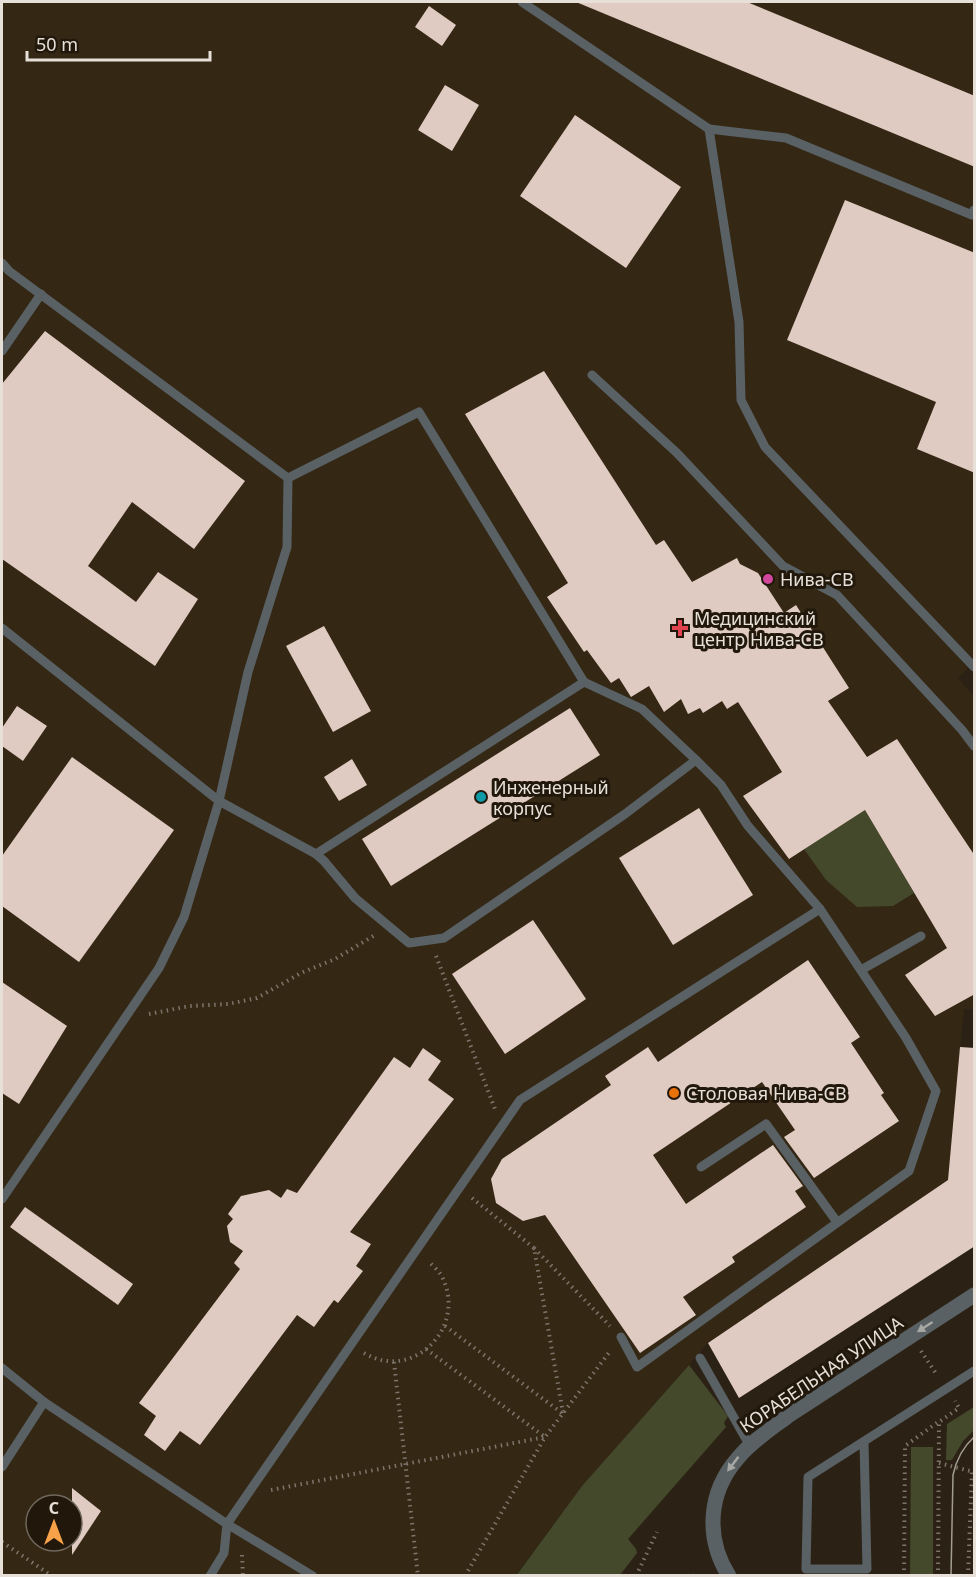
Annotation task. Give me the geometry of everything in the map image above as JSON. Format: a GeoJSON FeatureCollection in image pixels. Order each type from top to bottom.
{"type":"FeatureCollection","features":[{"type":"Feature","properties":{"kind":"street","name":"КОРАБЕЛЬНАЯ УЛИЦА"},"geometry":{"type":"LineString","coordinates":[[729,1575],[716,1549],[712,1530],[712,1513],[729,1469],[750,1446],[788,1416],[975,1295]]}},
{"type":"Feature","properties":{"kind":"lane"},"geometry":{"type":"LineString","coordinates":[[522,2],[709,129],[786,138],[972,215],[975,210]]}},
{"type":"Feature","properties":{"kind":"lane"},"geometry":{"type":"LineString","coordinates":[[709,129],[739,322],[741,400],[765,447],[975,667]]}},
{"type":"Feature","properties":{"kind":"lane"},"geometry":{"type":"LineString","coordinates":[[2,263],[40,294],[288,478]]}},
{"type":"Feature","properties":{"kind":"lane"},"geometry":{"type":"LineString","coordinates":[[2,351],[40,294]]}},
{"type":"Feature","properties":{"kind":"lane"},"geometry":{"type":"LineString","coordinates":[[592,375],[676,453],[783,566],[837,596],[975,746]]}},
{"type":"Feature","properties":{"kind":"lane"},"geometry":{"type":"LineString","coordinates":[[288,478],[419,412],[584,682],[642,709],[721,785],[748,826],[820,909],[906,1038],[936,1090],[909,1171],[637,1367],[621,1337]]}},
{"type":"Feature","properties":{"kind":"lane"},"geometry":{"type":"LineString","coordinates":[[2,1199],[159,968],[184,917],[219,801],[248,672],[287,547],[288,478]]}},
{"type":"Feature","properties":{"kind":"lane"},"geometry":{"type":"LineString","coordinates":[[2,628],[219,801],[316,854],[355,898],[409,943],[444,938],[625,814],[696,760]]}},
{"type":"Feature","properties":{"kind":"lane"},"geometry":{"type":"LineString","coordinates":[[316,854],[584,682]]}},
{"type":"Feature","properties":{"kind":"lane"},"geometry":{"type":"LineString","coordinates":[[210,1575],[224,1553],[227,1524],[520,1100],[820,909]]}},
{"type":"Feature","properties":{"kind":"lane"},"geometry":{"type":"LineString","coordinates":[[861,970],[921,936]]}},
{"type":"Feature","properties":{"kind":"lane"},"geometry":{"type":"LineString","coordinates":[[702,1167],[766,1124],[837,1222]]}},
{"type":"Feature","properties":{"kind":"lane"},"geometry":{"type":"LineString","coordinates":[[700,1358],[750,1446]]}},
{"type":"Feature","properties":{"kind":"lane"},"geometry":{"type":"LineString","coordinates":[[2,1368],[44,1402],[227,1524],[313,1575]]}},
{"type":"Feature","properties":{"kind":"lane"},"geometry":{"type":"LineString","coordinates":[[864,1442],[867,1569],[806,1569],[808,1477],[975,1371]]}},
{"type":"Feature","properties":{"kind":"lane"},"geometry":{"type":"LineString","coordinates":[[2,1467],[44,1402]]}},
{"type":"Feature","properties":{"kind":"path"},"geometry":{"type":"LineString","coordinates":[[120,1025],[156,1012],[190,1006],[228,1004],[257,998],[301,973],[335,959],[366,942],[388,925]]}},
{"type":"Feature","properties":{"kind":"path"},"geometry":{"type":"LineString","coordinates":[[429,940],[502,1126]]}},
{"type":"Feature","properties":{"kind":"path"},"geometry":{"type":"LineString","coordinates":[[459,1188],[534,1248],[621,1337],[545,1437],[465,1575]]}},
{"type":"Feature","properties":{"kind":"path"},"geometry":{"type":"LineString","coordinates":[[534,1248],[563,1414]]}},
{"type":"Feature","properties":{"kind":"path"},"geometry":{"type":"LineString","coordinates":[[350,1345],[374,1359],[394,1362],[416,1356],[434,1343],[445,1326],[449,1300],[441,1275],[423,1256],[415,1252]]}},
{"type":"Feature","properties":{"kind":"path"},"geometry":{"type":"LineString","coordinates":[[445,1326],[563,1414]]}},
{"type":"Feature","properties":{"kind":"path"},"geometry":{"type":"LineString","coordinates":[[904,1575],[905,1446],[959,1408],[919,1348]]}},
{"type":"Feature","properties":{"kind":"path"},"geometry":{"type":"LineString","coordinates":[[426,1349],[545,1437]]}},
{"type":"Feature","properties":{"kind":"path"},"geometry":{"type":"LineString","coordinates":[[394,1362],[418,1575]]}},
{"type":"Feature","properties":{"kind":"path"},"geometry":{"type":"LineString","coordinates":[[938,1575],[939,1422]]}},
{"type":"Feature","properties":{"kind":"path"},"geometry":{"type":"LineString","coordinates":[[247,1495],[545,1437]]}},
{"type":"Feature","properties":{"kind":"path"},"geometry":{"type":"LineString","coordinates":[[939,1463],[973,1471],[968,1575]]}},
{"type":"Feature","properties":{"kind":"path"},"geometry":{"type":"LineString","coordinates":[[636,1575],[657,1532]]}},
{"type":"Feature","properties":{"kind":"path"},"geometry":{"type":"LineString","coordinates":[[2,1542],[52,1575]]}},
{"type":"Feature","properties":{"kind":"shaded area"},"geometry":{"type":"Polygon","coordinates":[[[2,2],[974,2],[974,661],[958,679],[974,696],[974,1009],[964,1009],[948,1180],[708,1343],[582,1486],[516,1575],[2,1576],[2,2]]]}},
{"type":"Feature","properties":{"kind":"green space"},"geometry":{"type":"Polygon","coordinates":[[[865,810],[914,893],[893,906],[857,907],[826,880],[804,849],[865,810]]]}},
{"type":"Feature","properties":{"kind":"green space"},"geometry":{"type":"Polygon","coordinates":[[[689,1365],[728,1416],[724,1423],[726,1427],[628,1539],[637,1553],[620,1575],[516,1576],[582,1486],[689,1365]]]}},
{"type":"Feature","properties":{"kind":"green space"},"geometry":{"type":"Polygon","coordinates":[[[974,1407],[974,1430],[963,1441],[952,1460],[946,1460],[947,1424],[974,1407]]]}},
{"type":"Feature","properties":{"kind":"green space"},"geometry":{"type":"Polygon","coordinates":[[[911,1447],[933,1447],[933,1575],[910,1575],[911,1447]]]}},
{"type":"Feature","properties":{"kind":"building"},"geometry":{"type":"Polygon","coordinates":[[[576,2],[747,2],[975,96],[975,167],[576,2]]]}},
{"type":"Feature","properties":{"kind":"building"},"geometry":{"type":"Polygon","coordinates":[[[429,6],[456,25],[442,46],[415,27],[429,6]]]}},
{"type":"Feature","properties":{"kind":"building"},"geometry":{"type":"Polygon","coordinates":[[[445,85],[479,105],[452,151],[418,130],[445,85]]]}},
{"type":"Feature","properties":{"kind":"building"},"geometry":{"type":"Polygon","coordinates":[[[575,115],[681,187],[626,268],[520,196],[575,115]]]}},
{"type":"Feature","properties":{"kind":"building"},"geometry":{"type":"Polygon","coordinates":[[[845,200],[975,253],[975,473],[917,449],[936,402],[787,340],[845,200]]]}},
{"type":"Feature","properties":{"kind":"building"},"geometry":{"type":"Polygon","coordinates":[[[45,331],[245,481],[194,549],[132,502],[88,566],[136,602],[158,572],[198,599],[155,666],[2,559],[2,384],[45,331]]]}},
{"type":"Feature","properties":{"kind":"building"},"geometry":{"type":"Polygon","coordinates":[[[544,371],[656,545],[664,540],[692,582],[737,558],[740,564],[758,573],[784,613],[796,605],[849,688],[828,701],[867,757],[897,739],[975,856],[975,994],[935,1016],[905,975],[947,948],[865,810],[789,859],[743,796],[782,772],[738,702],[727,709],[722,701],[703,713],[700,708],[688,714],[681,699],[664,712],[649,686],[631,697],[619,678],[611,683],[587,650],[584,652],[547,597],[568,583],[465,414],[544,371]]]}},
{"type":"Feature","properties":{"kind":"building"},"geometry":{"type":"Polygon","coordinates":[[[324,626],[371,711],[333,732],[286,646],[324,626]]]}},
{"type":"Feature","properties":{"kind":"building"},"geometry":{"type":"Polygon","coordinates":[[[17,706],[47,726],[23,761],[2,746],[2,728],[17,706]]]}},
{"type":"Feature","properties":{"kind":"building","name":"Инженерный корпус"},"geometry":{"type":"Polygon","coordinates":[[[570,708],[600,755],[391,886],[362,839],[570,708]]]}},
{"type":"Feature","properties":{"kind":"building"},"geometry":{"type":"Polygon","coordinates":[[[72,757],[174,830],[79,962],[2,906],[2,856],[72,757]]]}},
{"type":"Feature","properties":{"kind":"building"},"geometry":{"type":"Polygon","coordinates":[[[352,759],[367,785],[339,801],[324,777],[352,759]]]}},
{"type":"Feature","properties":{"kind":"building"},"geometry":{"type":"Polygon","coordinates":[[[699,808],[753,895],[673,945],[619,858],[699,808]]]}},
{"type":"Feature","properties":{"kind":"building"},"geometry":{"type":"Polygon","coordinates":[[[533,920],[586,999],[505,1054],[452,974],[533,920]]]}},
{"type":"Feature","properties":{"kind":"building"},"geometry":{"type":"Polygon","coordinates":[[[808,960],[860,1037],[851,1043],[884,1093],[881,1095],[899,1121],[814,1178],[784,1137],[795,1130],[762,1082],[653,1155],[686,1204],[773,1145],[803,1186],[795,1191],[806,1207],[732,1257],[735,1262],[683,1297],[696,1315],[640,1353],[545,1215],[523,1221],[496,1203],[491,1179],[502,1159],[611,1085],[605,1076],[648,1047],[658,1062],[808,960]]]}},
{"type":"Feature","properties":{"kind":"building"},"geometry":{"type":"Polygon","coordinates":[[[2,982],[67,1026],[19,1104],[2,1093],[2,982]]]}},
{"type":"Feature","properties":{"kind":"building"},"geometry":{"type":"Polygon","coordinates":[[[960,1047],[975,1048],[975,1246],[739,1398],[708,1343],[948,1180],[960,1047]]]}},
{"type":"Feature","properties":{"kind":"building"},"geometry":{"type":"Polygon","coordinates":[[[423,1048],[441,1061],[428,1080],[454,1099],[350,1232],[371,1244],[356,1266],[363,1271],[338,1303],[334,1300],[314,1327],[297,1315],[200,1445],[180,1431],[165,1451],[144,1435],[156,1416],[139,1403],[240,1269],[234,1263],[243,1251],[230,1242],[227,1226],[233,1219],[228,1214],[241,1196],[269,1190],[281,1198],[287,1189],[297,1193],[394,1057],[410,1068],[423,1048]]]}},
{"type":"Feature","properties":{"kind":"building"},"geometry":{"type":"Polygon","coordinates":[[[25,1207],[133,1284],[118,1305],[10,1227],[25,1207]]]}},
{"type":"Feature","properties":{"kind":"building"},"geometry":{"type":"Polygon","coordinates":[[[84,1498],[101,1511],[84,1537],[84,1498]]]}},
{"type":"Feature","properties":{"kind":"tram line"},"geometry":{"type":"LineString","coordinates":[[951,1576],[953,1475],[960,1454],[974,1437]]}},
{"type":"Feature","properties":{"kind":"place","name":"Нива-СВ"},"geometry":{"type":"Point","coordinates":[768,579]}},
{"type":"Feature","properties":{"kind":"place","name":"Медицинский центр Нива-СВ"},"geometry":{"type":"Point","coordinates":[680,628]}},
{"type":"Feature","properties":{"kind":"place","name":"Инженерный корпус"},"geometry":{"type":"Point","coordinates":[481,797]}},
{"type":"Feature","properties":{"kind":"place","name":"Столовая Нива-СВ"},"geometry":{"type":"Point","coordinates":[674,1093]}}]}
